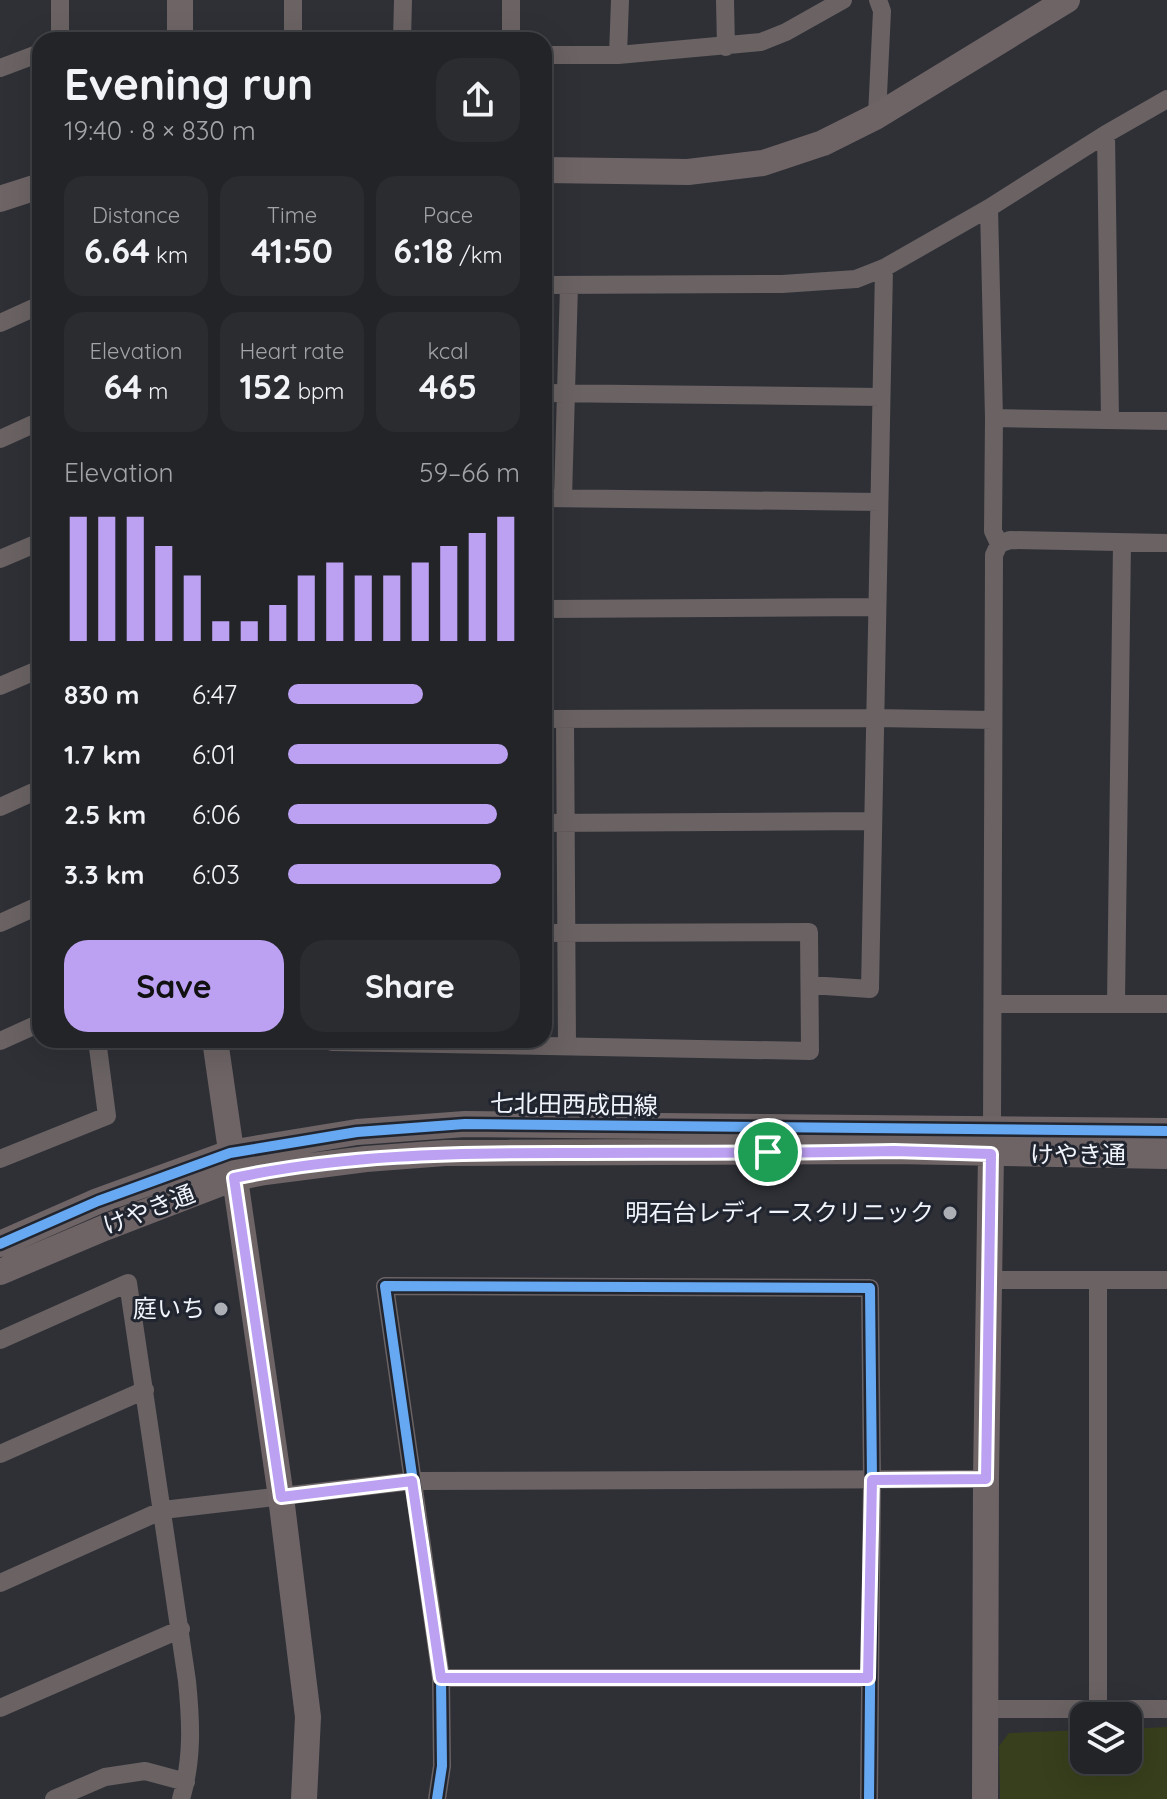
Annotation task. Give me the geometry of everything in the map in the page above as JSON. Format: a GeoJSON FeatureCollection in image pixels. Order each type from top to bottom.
{"type":"FeatureCollection","features":[{"type":"Feature","properties":{"kind":"street"},"geometry":{"type":"LineString","coordinates":[[60,0],[60,32]]}},
{"type":"Feature","properties":{"kind":"street"},"geometry":{"type":"LineString","coordinates":[[180,0],[180,32]]}},
{"type":"Feature","properties":{"kind":"street"},"geometry":{"type":"LineString","coordinates":[[293,0],[293,32]]}},
{"type":"Feature","properties":{"kind":"street"},"geometry":{"type":"LineString","coordinates":[[402,32],[403,0]]}},
{"type":"Feature","properties":{"kind":"street"},"geometry":{"type":"LineString","coordinates":[[511,0],[511,32]]}},
{"type":"Feature","properties":{"kind":"street"},"geometry":{"type":"LineString","coordinates":[[618,55],[620,0]]}},
{"type":"Feature","properties":{"kind":"street"},"geometry":{"type":"LineString","coordinates":[[725,0],[726,47]]}},
{"type":"Feature","properties":{"kind":"street"},"geometry":{"type":"LineString","coordinates":[[552,55],[618,55],[761,42],[786,32],[843,0]]}},
{"type":"Feature","properties":{"kind":"street"},"geometry":{"type":"LineString","coordinates":[[877,116],[882,11],[878,0]]}},
{"type":"Feature","properties":{"kind":"street"},"geometry":{"type":"LineString","coordinates":[[552,170],[688,172],[763,163],[823,143],[877,116],[1067,0]]}},
{"type":"Feature","properties":{"kind":"street"},"geometry":{"type":"LineString","coordinates":[[0,68],[32,56]]}},
{"type":"Feature","properties":{"kind":"street"},"geometry":{"type":"LineString","coordinates":[[552,285],[782,284],[856,279],[884,268],[989,208],[1167,99]]}},
{"type":"Feature","properties":{"kind":"street"},"geometry":{"type":"LineString","coordinates":[[1106,134],[1110,420]]}},
{"type":"Feature","properties":{"kind":"street"},"geometry":{"type":"LineString","coordinates":[[0,199],[32,189]]}},
{"type":"Feature","properties":{"kind":"street"},"geometry":{"type":"LineString","coordinates":[[989,208],[993,531],[999,544]]}},
{"type":"Feature","properties":{"kind":"street"},"geometry":{"type":"LineString","coordinates":[[810,985],[870,989],[884,268]]}},
{"type":"Feature","properties":{"kind":"street"},"geometry":{"type":"LineString","coordinates":[[569,285],[566,394],[553,498],[879,502]]}},
{"type":"Feature","properties":{"kind":"street"},"geometry":{"type":"LineString","coordinates":[[0,323],[32,309]]}},
{"type":"Feature","properties":{"kind":"street"},"geometry":{"type":"LineString","coordinates":[[552,393],[881,397]]}},
{"type":"Feature","properties":{"kind":"street"},"geometry":{"type":"LineString","coordinates":[[994,418],[1167,421]]}},
{"type":"Feature","properties":{"kind":"street"},"geometry":{"type":"LineString","coordinates":[[0,439],[32,425]]}},
{"type":"Feature","properties":{"kind":"street"},"geometry":{"type":"LineString","coordinates":[[985,1799],[986,1479],[994,1004],[994,555],[999,544],[1010,540],[1167,543]]}},
{"type":"Feature","properties":{"kind":"street"},"geometry":{"type":"LineString","coordinates":[[1116,1003],[1122,543]]}},
{"type":"Feature","properties":{"kind":"street"},"geometry":{"type":"LineString","coordinates":[[0,559],[32,545]]}},
{"type":"Feature","properties":{"kind":"street"},"geometry":{"type":"LineString","coordinates":[[552,609],[877,607]]}},
{"type":"Feature","properties":{"kind":"street"},"geometry":{"type":"LineString","coordinates":[[0,686],[32,672]]}},
{"type":"Feature","properties":{"kind":"street"},"geometry":{"type":"LineString","coordinates":[[552,719],[993,720]]}},
{"type":"Feature","properties":{"kind":"street"},"geometry":{"type":"LineString","coordinates":[[565,720],[567,1045]]}},
{"type":"Feature","properties":{"kind":"street"},"geometry":{"type":"LineString","coordinates":[[0,807],[32,793]]}},
{"type":"Feature","properties":{"kind":"street"},"geometry":{"type":"LineString","coordinates":[[552,823],[873,821]]}},
{"type":"Feature","properties":{"kind":"street"},"geometry":{"type":"LineString","coordinates":[[0,923],[32,909]]}},
{"type":"Feature","properties":{"kind":"street"},"geometry":{"type":"LineString","coordinates":[[552,933],[809,932],[810,1051],[552,1045]]}},
{"type":"Feature","properties":{"kind":"street"},"geometry":{"type":"LineString","coordinates":[[994,1004],[1167,1004]]}},
{"type":"Feature","properties":{"kind":"street"},"geometry":{"type":"LineString","coordinates":[[0,1041],[32,1027]]}},
{"type":"Feature","properties":{"kind":"street"},"geometry":{"type":"LineString","coordinates":[[0,1159],[107,1116],[98,1048]]}},
{"type":"Feature","properties":{"kind":"street"},"geometry":{"type":"LineString","coordinates":[[216,1048],[281,1497],[308,1717],[304,1799]]}},
{"type":"Feature","properties":{"kind":"street"},"geometry":{"type":"LineString","coordinates":[[992,1141],[1167,1131]]}},
{"type":"Feature","properties":{"kind":"street","name":"けやき通"},"geometry":{"type":"LineString","coordinates":[[0,1272],[104,1228],[232,1166],[294,1168],[445,1153],[894,1151],[992,1141],[1167,1156]]}},
{"type":"Feature","properties":{"kind":"street"},"geometry":{"type":"LineString","coordinates":[[0,1244],[98,1201],[232,1166]]}},
{"type":"Feature","properties":{"kind":"street"},"geometry":{"type":"LineString","coordinates":[[991,1280],[1167,1280]]}},
{"type":"Feature","properties":{"kind":"street"},"geometry":{"type":"LineString","coordinates":[[1098,1281],[1098,1702]]}},
{"type":"Feature","properties":{"kind":"street"},"geometry":{"type":"LineString","coordinates":[[0,1340],[128,1283],[181,1629],[192,1733],[184,1791],[145,1771],[105,1777],[54,1799]]}},
{"type":"Feature","properties":{"kind":"street"},"geometry":{"type":"LineString","coordinates":[[437,1799],[442,1766],[441,1678],[385,1286],[870,1288],[869,1799]]}},
{"type":"Feature","properties":{"kind":"street"},"geometry":{"type":"LineString","coordinates":[[0,1454],[145,1390]]}},
{"type":"Feature","properties":{"kind":"street"},"geometry":{"type":"LineString","coordinates":[[0,1583],[163,1510],[412,1481],[986,1479]]}},
{"type":"Feature","properties":{"kind":"street"},"geometry":{"type":"LineString","coordinates":[[0,1708],[181,1629]]}},
{"type":"Feature","properties":{"kind":"street"},"geometry":{"type":"LineString","coordinates":[[441,1678],[868,1678]]}},
{"type":"Feature","properties":{"kind":"street"},"geometry":{"type":"LineString","coordinates":[[985,1709],[1070,1709]]}},
{"type":"Feature","properties":{"kind":"street"},"geometry":{"type":"LineString","coordinates":[[1142,1709],[1167,1709]]}},
{"type":"Feature","properties":{"kind":"green space"},"geometry":{"type":"Polygon","coordinates":[[[1167,1727],[1167,1799],[1000,1799],[999,1746],[1009,1733],[1070,1731],[1070,1774],[1142,1774],[1142,1728],[1167,1727]]]}},
{"type":"Feature","properties":{"kind":"cycle path","name":"七北田西成田線"},"geometry":{"type":"LineString","coordinates":[[0,1244],[98,1201],[230,1153],[357,1132],[465,1124],[1167,1131]]}},
{"type":"Feature","properties":{"kind":"cycle path"},"geometry":{"type":"LineString","coordinates":[[437,1799],[442,1766],[441,1678],[385,1286],[870,1288],[869,1799]]}},
{"type":"Feature","properties":{"kind":"place","name":"明石台レディースクリニック"},"geometry":{"type":"Point","coordinates":[950,1213]}},
{"type":"Feature","properties":{"kind":"place","name":"庭いち"},"geometry":{"type":"Point","coordinates":[221,1309]}},
{"type":"Feature","properties":{"kind":"route"},"geometry":{"type":"LineString","coordinates":[[768,1152],[991,1154],[986,1479],[872,1480],[868,1678],[441,1678],[412,1481],[281,1497],[234,1178],[366,1159],[445,1153],[768,1152]]}}]}
